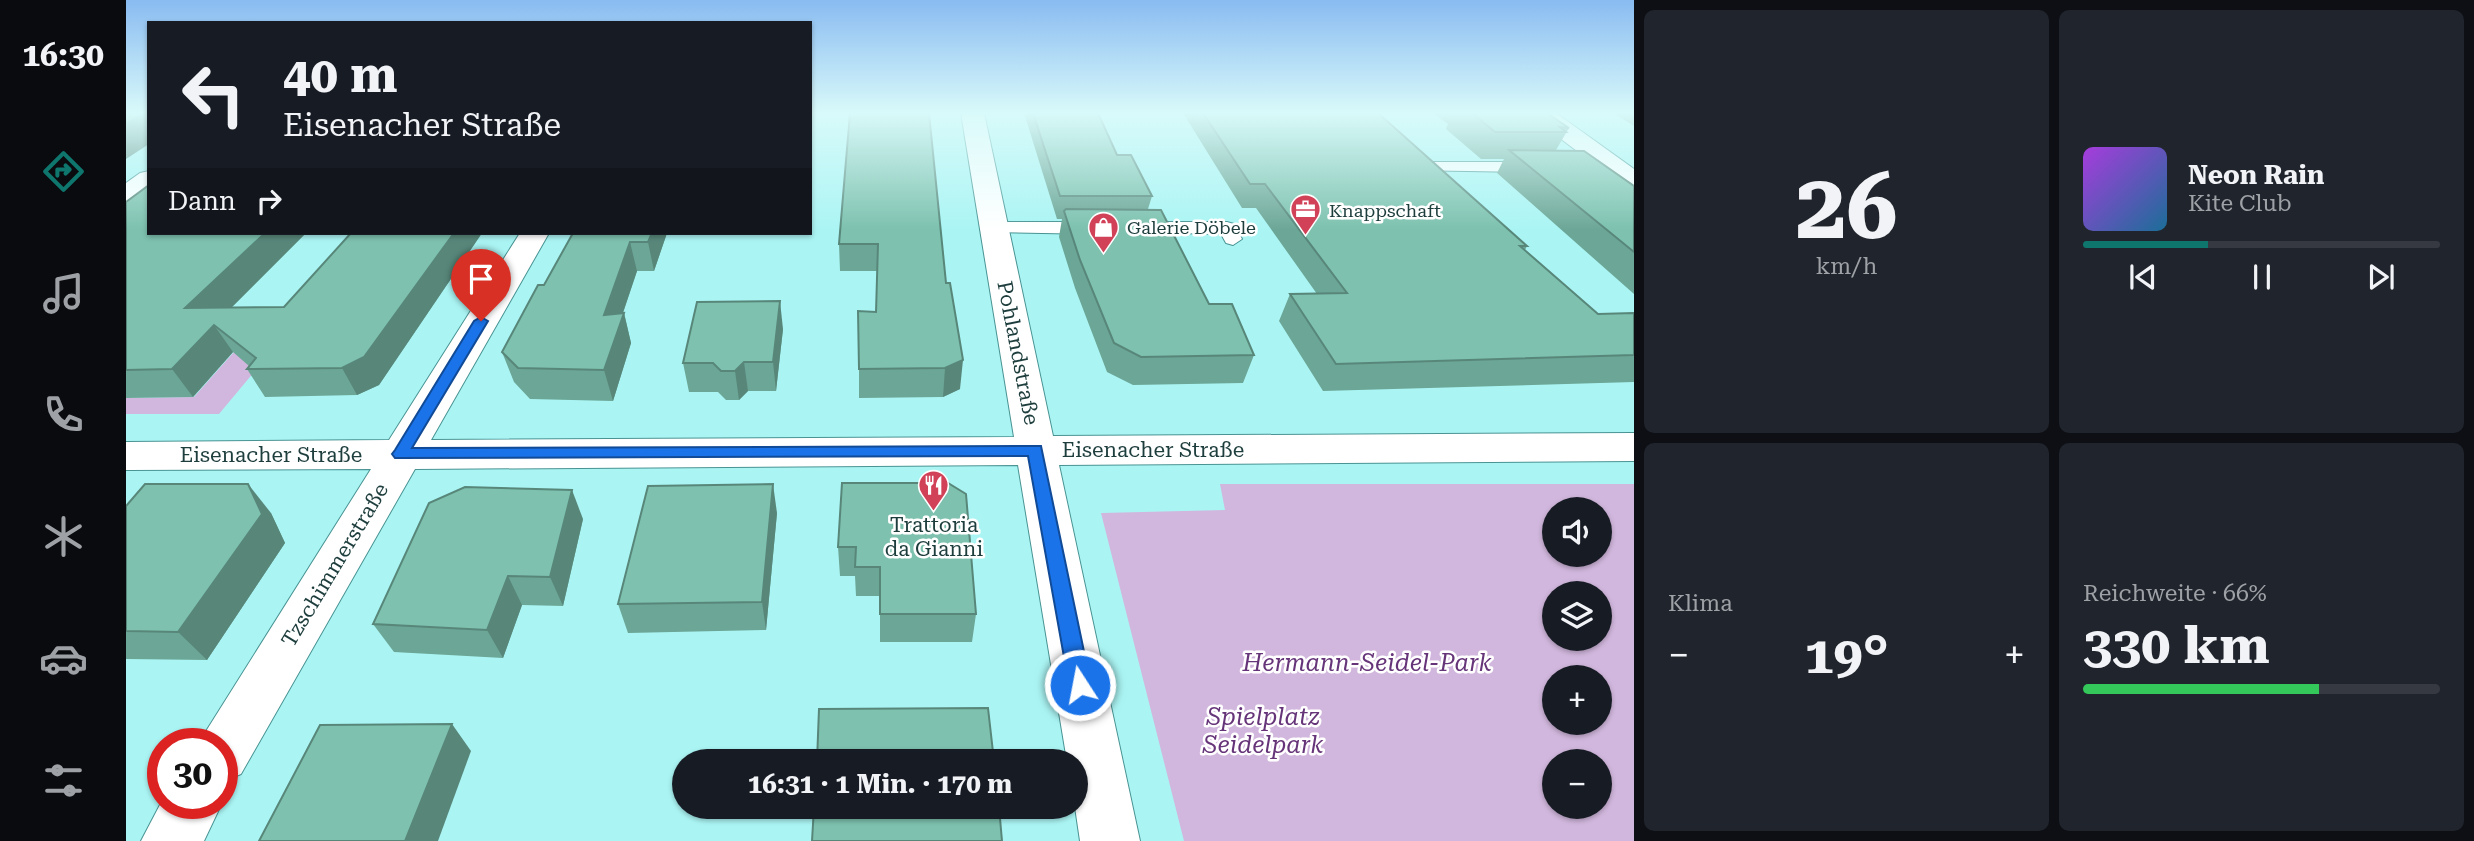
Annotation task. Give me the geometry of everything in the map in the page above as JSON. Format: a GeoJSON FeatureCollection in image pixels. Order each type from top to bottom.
{"type":"FeatureCollection","features":[{"type":"Feature","properties":{"kind":"street","name":"Pohlandstraße"},"geometry":{"type":"LineString","coordinates":[[980,152],[1110,841]]}},
{"type":"Feature","properties":{"kind":"street"},"geometry":{"type":"LineString","coordinates":[[1589,152],[1613,172]]}},
{"type":"Feature","properties":{"kind":"street"},"geometry":{"type":"LineString","coordinates":[[126,196],[147,180]]}},
{"type":"Feature","properties":{"kind":"street","name":"Tzschimmerstraße"},"geometry":{"type":"LineString","coordinates":[[238,728],[533,235]]}},
{"type":"Feature","properties":{"kind":"street","name":"Eisenacher Straße"},"geometry":{"type":"LineString","coordinates":[[126,456],[1634,447]]}},
{"type":"Feature","properties":{"kind":"street"},"geometry":{"type":"LineString","coordinates":[[171,841],[184,819]]}},
{"type":"Feature","properties":{"kind":"lane"},"geometry":{"type":"LineString","coordinates":[[1413,167],[1551,167]]}},
{"type":"Feature","properties":{"kind":"lane"},"geometry":{"type":"LineString","coordinates":[[994,228],[1227,228],[1233,239]]}},
{"type":"Feature","properties":{"kind":"green space"},"geometry":{"type":"Polygon","coordinates":[[[286,334],[219,414],[126,414],[126,398],[194,397],[249,335],[286,334]]]}},
{"type":"Feature","properties":{"kind":"green space","name":"Hermann-Seidel-Park"},"geometry":{"type":"Polygon","coordinates":[[[1220,484],[1634,484],[1634,841],[1184,841],[1101,513],[1225,510],[1220,484]]]}},
{"type":"Feature","properties":{"kind":"building"},"geometry":{"type":"Polygon","coordinates":[[[847,152],[933,152],[946,283],[950,283],[963,360],[945,368],[859,369],[858,311],[876,312],[878,244],[839,244],[847,152]]]}},
{"type":"Feature","properties":{"kind":"building"},"geometry":{"type":"Polygon","coordinates":[[[1046,152],[1116,152],[1117,155],[1131,155],[1152,196],[1060,196],[1046,152]]]}},
{"type":"Feature","properties":{"kind":"building"},"geometry":{"type":"Polygon","coordinates":[[[1229,152],[1422,152],[1527,246],[1520,246],[1598,314],[1634,313],[1634,355],[1336,364],[1290,294],[1347,293],[1265,184],[1250,184],[1229,152]]]}},
{"type":"Feature","properties":{"kind":"building"},"geometry":{"type":"Polygon","coordinates":[[[1512,152],[1586,152],[1634,186],[1634,252],[1512,152]]]}},
{"type":"Feature","properties":{"kind":"building"},"geometry":{"type":"Polygon","coordinates":[[[147,186],[147,235],[263,235],[185,308],[284,307],[349,235],[453,235],[364,357],[342,368],[247,369],[256,358],[214,325],[172,369],[126,370],[126,202],[147,186]]]}},
{"type":"Feature","properties":{"kind":"building"},"geometry":{"type":"Polygon","coordinates":[[[1161,210],[1209,304],[1232,304],[1254,355],[1141,357],[1114,343],[1080,260],[1064,211],[1161,210]]]}},
{"type":"Feature","properties":{"kind":"building"},"geometry":{"type":"Polygon","coordinates":[[[572,235],[651,235],[648,242],[630,242],[604,315],[624,313],[604,370],[518,368],[502,352],[538,285],[544,285],[572,235]]]}},
{"type":"Feature","properties":{"kind":"building"},"geometry":{"type":"Polygon","coordinates":[[[780,301],[773,362],[744,362],[735,371],[721,371],[713,363],[683,363],[697,302],[780,301]]]}},
{"type":"Feature","properties":{"kind":"building"},"geometry":{"type":"Polygon","coordinates":[[[842,483],[948,483],[966,494],[976,614],[880,614],[880,567],[855,567],[856,547],[838,547],[842,483]]]}},
{"type":"Feature","properties":{"kind":"building"},"geometry":{"type":"Polygon","coordinates":[[[145,484],[248,484],[262,514],[178,632],[126,631],[126,506],[145,484]]]}},
{"type":"Feature","properties":{"kind":"building"},"geometry":{"type":"Polygon","coordinates":[[[773,484],[762,602],[618,604],[648,486],[773,484]]]}},
{"type":"Feature","properties":{"kind":"building"},"geometry":{"type":"Polygon","coordinates":[[[465,487],[572,490],[550,577],[508,576],[487,630],[373,624],[429,503],[465,487]]]}},
{"type":"Feature","properties":{"kind":"building"},"geometry":{"type":"Polygon","coordinates":[[[988,708],[993,749],[817,749],[819,709],[988,708]]]}},
{"type":"Feature","properties":{"kind":"building"},"geometry":{"type":"Polygon","coordinates":[[[452,724],[405,841],[259,841],[320,725],[452,724]]]}},
{"type":"Feature","properties":{"kind":"building"},"geometry":{"type":"Polygon","coordinates":[[[813,819],[1000,819],[1002,841],[812,841],[813,819]]]}},
{"type":"Feature","properties":{"kind":"place","name":"Knappschaft"},"geometry":{"type":"Point","coordinates":[1306,237]}},
{"type":"Feature","properties":{"kind":"place","name":"Galerie Döbele"},"geometry":{"type":"Point","coordinates":[1104,254]}},
{"type":"Feature","properties":{"kind":"place","name":"Trattoria da Gianni"},"geometry":{"type":"Point","coordinates":[934,512]}},
{"type":"Feature","properties":{"kind":"route"},"geometry":{"type":"LineString","coordinates":[[481,321],[401,454],[1036,450],[1080,685]]}},
{"type":"Feature","properties":{"kind":"park label","name":"Spielplatz Seidelpark"},"geometry":{"type":"Point","coordinates":[1263,731]}}]}
